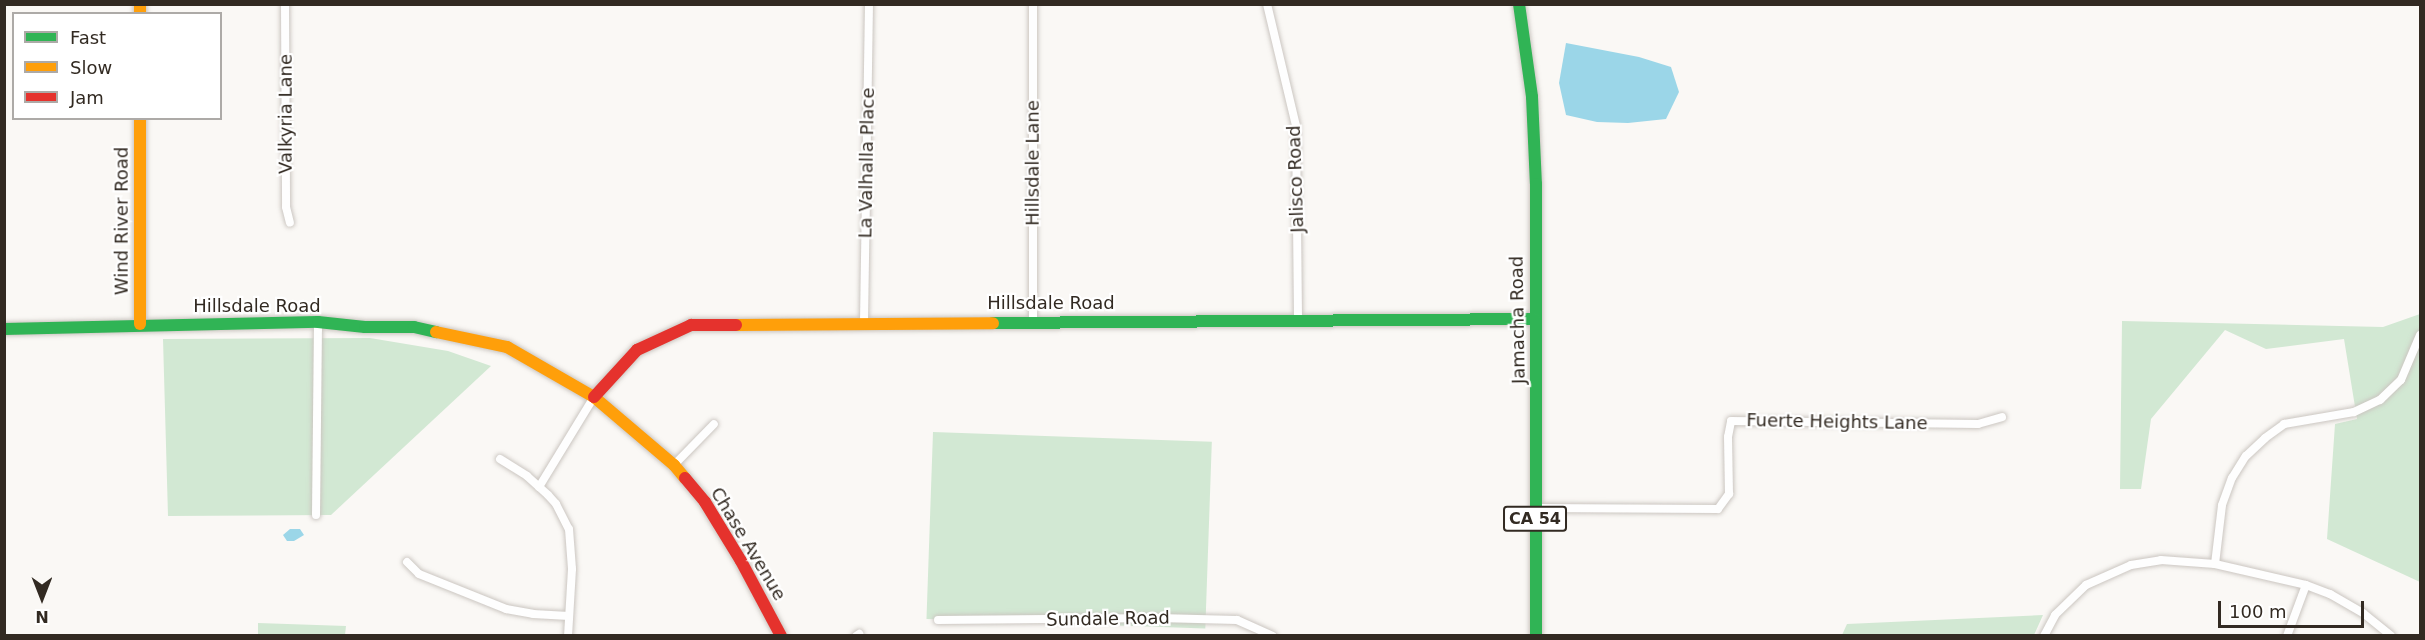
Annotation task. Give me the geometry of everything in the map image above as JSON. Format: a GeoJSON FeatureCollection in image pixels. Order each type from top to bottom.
{"type":"FeatureCollection","features":[{"type":"Feature","properties":{"kind":"main road","name":"Jamacha Road"},"geometry":{"type":"LineString","coordinates":[[1519,4],[1533,119],[1536,183],[1536,636]]}},
{"type":"Feature","properties":{"kind":"main road","name":"Wind River Road"},"geometry":{"type":"LineString","coordinates":[[140,120],[140,324]]}},
{"type":"Feature","properties":{"kind":"main road","name":"Hillsdale Road"},"geometry":{"type":"LineString","coordinates":[[594,397],[637,350],[691,325],[1535,319]]}},
{"type":"Feature","properties":{"kind":"main road","name":"Hillsdale Road"},"geometry":{"type":"LineString","coordinates":[[4,329],[140,324],[318,322],[365,327],[414,327],[507,347]]}},
{"type":"Feature","properties":{"kind":"main road","name":"Chase Avenue"},"geometry":{"type":"LineString","coordinates":[[507,347],[594,397],[674,465],[705,502],[741,561],[781,636]]}},
{"type":"Feature","properties":{"kind":"street","name":"Valkyria Lane"},"geometry":{"type":"LineString","coordinates":[[285,4],[286,207],[290,223]]}},
{"type":"Feature","properties":{"kind":"street","name":"La Valhalla Place"},"geometry":{"type":"LineString","coordinates":[[864,322],[869,4]]}},
{"type":"Feature","properties":{"kind":"street","name":"Hillsdale Lane"},"geometry":{"type":"LineString","coordinates":[[1033,4],[1033,322]]}},
{"type":"Feature","properties":{"kind":"street","name":"Jalisco Road"},"geometry":{"type":"LineString","coordinates":[[1267,4],[1296,126],[1298,320]]}},
{"type":"Feature","properties":{"kind":"street"},"geometry":{"type":"LineString","coordinates":[[316,515],[318,322]]}},
{"type":"Feature","properties":{"kind":"street"},"geometry":{"type":"LineString","coordinates":[[2215,564],[2225,496],[2239,467],[2255,446],[2284,424],[2354,412],[2380,400],[2401,380],[2421,335]]}},
{"type":"Feature","properties":{"kind":"street"},"geometry":{"type":"LineString","coordinates":[[539,487],[594,397]]}},
{"type":"Feature","properties":{"kind":"street","name":"Fuerte Heights Lane"},"geometry":{"type":"LineString","coordinates":[[1535,508],[1718,509],[1726,501],[1731,487],[1728,437],[1731,421],[1978,424],[2001,417]]}},
{"type":"Feature","properties":{"kind":"street"},"geometry":{"type":"LineString","coordinates":[[674,465],[714,424]]}},
{"type":"Feature","properties":{"kind":"street"},"geometry":{"type":"LineString","coordinates":[[500,459],[539,487],[556,504],[569,529],[572,569],[567,636]]}},
{"type":"Feature","properties":{"kind":"street"},"geometry":{"type":"LineString","coordinates":[[2044,636],[2055,615],[2086,585],[2119,570],[2161,560],[2215,564],[2306,585],[2330,594],[2363,613],[2391,636]]}},
{"type":"Feature","properties":{"kind":"street"},"geometry":{"type":"LineString","coordinates":[[407,562],[419,574],[506,609],[533,614],[569,616]]}},
{"type":"Feature","properties":{"kind":"street"},"geometry":{"type":"LineString","coordinates":[[2287,636],[2306,585]]}},
{"type":"Feature","properties":{"kind":"street","name":"Sundale Road"},"geometry":{"type":"LineString","coordinates":[[938,620],[1158,618],[1237,620],[1274,636]]}},
{"type":"Feature","properties":{"kind":"green space"},"geometry":{"type":"Polygon","coordinates":[[[2420,314],[2420,582],[2327,539],[2335,424],[2357,419],[2344,339],[2266,349],[2225,330],[2151,419],[2141,489],[2120,489],[2122,321],[2383,327],[2420,314]]]}},
{"type":"Feature","properties":{"kind":"green space"},"geometry":{"type":"Polygon","coordinates":[[[370,338],[448,351],[491,366],[331,515],[168,516],[163,339],[370,338]]]}},
{"type":"Feature","properties":{"kind":"green space"},"geometry":{"type":"Polygon","coordinates":[[[933,432],[1212,442],[1205,629],[926,619],[933,432]]]}},
{"type":"Feature","properties":{"kind":"green space"},"geometry":{"type":"Polygon","coordinates":[[[2043,615],[2034,635],[1842,635],[1847,624],[2043,615]]]}},
{"type":"Feature","properties":{"kind":"green space"},"geometry":{"type":"Polygon","coordinates":[[[258,623],[346,626],[345,635],[258,635],[258,623]]]}},
{"type":"Feature","properties":{"kind":"water"},"geometry":{"type":"Polygon","coordinates":[[[1566,43],[1639,57],[1671,67],[1679,92],[1666,119],[1628,123],[1597,122],[1566,115],[1559,83],[1566,43]]]}},
{"type":"Feature","properties":{"kind":"water"},"geometry":{"type":"Polygon","coordinates":[[[290,529],[300,529],[304,535],[294,541],[287,541],[283,535],[290,529]]]}},
{"type":"Feature","properties":{"kind":"traffic: fast"},"geometry":{"type":"LineString","coordinates":[[1519,4],[1532,97],[1536,184],[1536,636]]}},
{"type":"Feature","properties":{"kind":"traffic: fast"},"geometry":{"type":"LineString","coordinates":[[993,323],[1535,319]]}},
{"type":"Feature","properties":{"kind":"traffic: fast"},"geometry":{"type":"LineString","coordinates":[[4,329],[318,322],[365,327],[414,327],[436,332]]}},
{"type":"Feature","properties":{"kind":"traffic: slow"},"geometry":{"type":"LineString","coordinates":[[140,4],[140,12]]}},
{"type":"Feature","properties":{"kind":"traffic: slow"},"geometry":{"type":"LineString","coordinates":[[140,120],[140,324]]}},
{"type":"Feature","properties":{"kind":"traffic: slow"},"geometry":{"type":"LineString","coordinates":[[736,325],[993,323]]}},
{"type":"Feature","properties":{"kind":"traffic: slow"},"geometry":{"type":"LineString","coordinates":[[436,332],[507,347],[594,397],[674,465],[685,478]]}},
{"type":"Feature","properties":{"kind":"traffic: jam"},"geometry":{"type":"LineString","coordinates":[[594,397],[637,350],[691,325],[736,325]]}},
{"type":"Feature","properties":{"kind":"traffic: jam"},"geometry":{"type":"LineString","coordinates":[[685,478],[705,502],[741,561],[781,636]]}}]}
